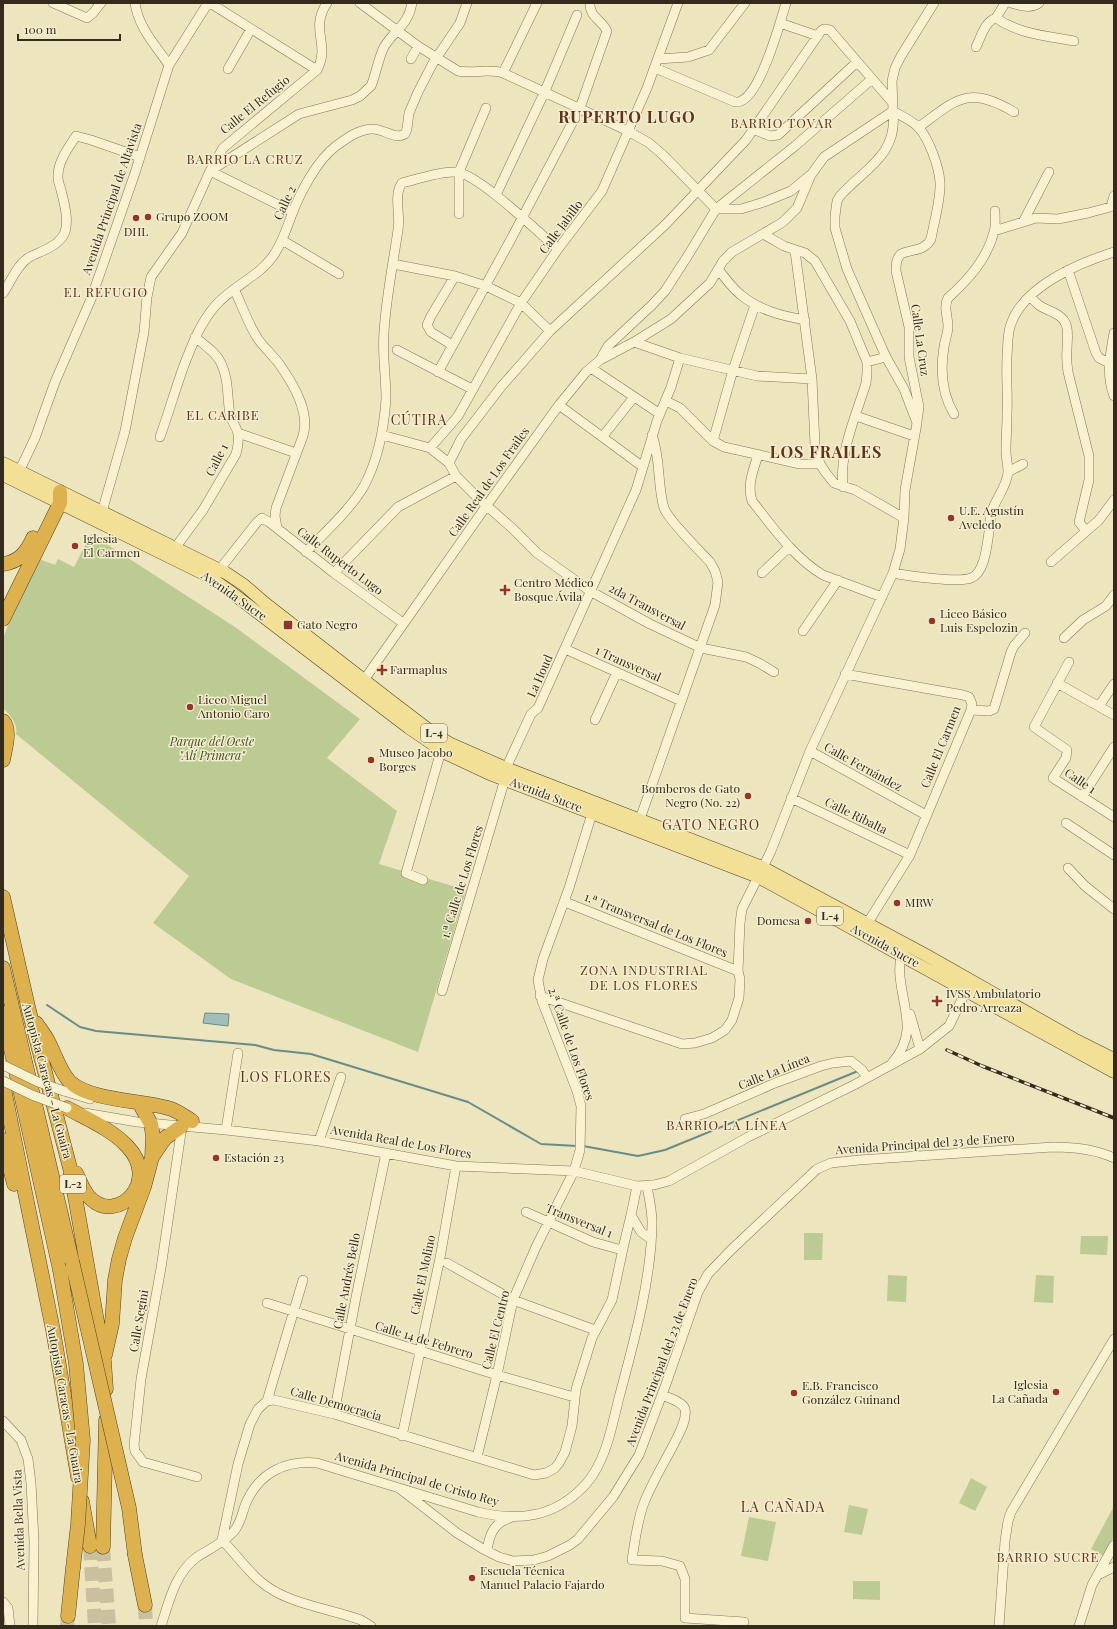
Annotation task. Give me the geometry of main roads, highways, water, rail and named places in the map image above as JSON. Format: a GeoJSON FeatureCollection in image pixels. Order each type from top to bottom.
{"type":"FeatureCollection","features":[{"type":"Feature","properties":{"kind":"highway"},"geometry":{"type":"LineString","coordinates":[[3,564],[11,563],[26,552],[57,498]]}},
{"type":"Feature","properties":{"kind":"highway"},"geometry":{"type":"LineString","coordinates":[[3,619],[57,498]]}},
{"type":"Feature","properties":{"kind":"highway"},"geometry":{"type":"LineString","coordinates":[[3,721],[6,724],[7,732],[3,760]]}},
{"type":"Feature","properties":{"kind":"highway","name":"Autopista Caracas - La Guaira"},"geometry":{"type":"LineString","coordinates":[[3,897],[28,1011],[58,1094],[63,1141],[70,1168],[104,1361],[106,1418],[96,1547],[3,1082]]}},
{"type":"Feature","properties":{"kind":"highway","name":"Autopista Caracas - La Guaira"},"geometry":{"type":"LineString","coordinates":[[3,968],[129,1508],[135,1555],[144,1605]]}},
{"type":"Feature","properties":{"kind":"highway"},"geometry":{"type":"LineString","coordinates":[[28,1011],[47,1039],[62,1071],[73,1084],[91,1092],[167,1108],[177,1112],[187,1124],[165,1138],[152,1157]]}},
{"type":"Feature","properties":{"kind":"highway","name":"Autopista Caracas - La Guaira"},"geometry":{"type":"LineString","coordinates":[[3,1013],[60,1270],[76,1364],[83,1440],[78,1524],[68,1616]]}},
{"type":"Feature","properties":{"kind":"highway","name":"L-2"},"geometry":{"type":"LineString","coordinates":[[54,1188],[58,1094]]}},
{"type":"Feature","properties":{"kind":"highway"},"geometry":{"type":"LineString","coordinates":[[63,1141],[85,1191],[96,1203],[112,1206],[119,1204],[131,1196],[136,1190],[139,1183],[139,1170],[135,1158],[127,1146],[103,1128],[68,1108]]}},
{"type":"Feature","properties":{"kind":"highway"},"geometry":{"type":"LineString","coordinates":[[104,1361],[112,1324],[114,1280],[118,1259],[144,1187],[152,1157],[153,1136],[151,1124],[142,1108]]}},
{"type":"Feature","properties":{"kind":"highway"},"geometry":{"type":"LineString","coordinates":[[3,1140],[14,1185],[38,1261]]}},
{"type":"Feature","properties":{"kind":"main road","name":"Avenida Sucre"},"geometry":{"type":"LineString","coordinates":[[3,463],[17,476],[57,498],[216,574],[241,583],[364,680],[438,736],[451,744],[506,773],[760,872],[1074,1038],[1113,1063]]}},
{"type":"Feature","properties":{"kind":"main road","name":"Avenida Sucre"},"geometry":{"type":"LineString","coordinates":[[3,475],[17,476]]}},
{"type":"Feature","properties":{"kind":"main road","name":"Avenida Sucre"},"geometry":{"type":"LineString","coordinates":[[57,498],[102,512],[175,548],[216,574],[232,593],[409,728],[442,751],[469,765],[506,773]]}},
{"type":"Feature","properties":{"kind":"main road","name":"Avenida Sucre"},"geometry":{"type":"LineString","coordinates":[[594,808],[640,819],[760,872],[868,924],[966,992],[1113,1063]]}},
{"type":"Feature","properties":{"kind":"water"},"geometry":{"type":"Polygon","coordinates":[[[205,1013],[229,1014],[228,1026],[203,1023],[205,1013]]]}},
{"type":"Feature","properties":{"kind":"waterway"},"geometry":{"type":"LineString","coordinates":[[47,1005],[80,1027],[96,1031],[255,1045],[274,1050],[311,1054],[468,1102],[541,1144],[577,1146]]}},
{"type":"Feature","properties":{"kind":"waterway"},"geometry":{"type":"LineString","coordinates":[[583,1146],[638,1156],[665,1150],[858,1071]]}},
{"type":"Feature","properties":{"kind":"tunnel"},"geometry":{"type":"LineString","coordinates":[[90,1546],[95,1626]]}},
{"type":"Feature","properties":{"kind":"tunnel"},"geometry":{"type":"LineString","coordinates":[[103,1547],[109,1626]]}},
{"type":"Feature","properties":{"kind":"tunnel"},"geometry":{"type":"LineString","coordinates":[[145,1605],[146,1626]]}},
{"type":"Feature","properties":{"kind":"tunnel"},"geometry":{"type":"LineString","coordinates":[[67,1626],[68,1616]]}},
{"type":"Feature","properties":{"kind":"railway"},"geometry":{"type":"LineString","coordinates":[[947,1050],[982,1066],[1114,1118]]}},
{"type":"Feature","properties":{"kind":"place","name":"Grupo ZOOM"},"geometry":{"type":"Point","coordinates":[148,217]}},
{"type":"Feature","properties":{"kind":"place","name":"DHL"},"geometry":{"type":"Point","coordinates":[136,218]}},
{"type":"Feature","properties":{"kind":"place","name":"U.E. Agustín Aveledo"},"geometry":{"type":"Point","coordinates":[951,518]}},
{"type":"Feature","properties":{"kind":"place","name":"Iglesia El Carmen"},"geometry":{"type":"Point","coordinates":[75,546]}},
{"type":"Feature","properties":{"kind":"place","name":"Centro Médico Bosque Ávila"},"geometry":{"type":"Point","coordinates":[505,590]}},
{"type":"Feature","properties":{"kind":"place","name":"Liceo Básico Luis Espelozin"},"geometry":{"type":"Point","coordinates":[932,621]}},
{"type":"Feature","properties":{"kind":"place","name":"Gato Negro"},"geometry":{"type":"Point","coordinates":[288,625]}},
{"type":"Feature","properties":{"kind":"place","name":"Farmaplus"},"geometry":{"type":"Point","coordinates":[382,670]}},
{"type":"Feature","properties":{"kind":"place","name":"Liceo Miguel Antonio Caro"},"geometry":{"type":"Point","coordinates":[190,707]}},
{"type":"Feature","properties":{"kind":"place","name":"Museo Jacobo Borges"},"geometry":{"type":"Point","coordinates":[371,760]}},
{"type":"Feature","properties":{"kind":"place","name":"Bomberos de Gato Negro (No. 22)"},"geometry":{"type":"Point","coordinates":[748,796]}},
{"type":"Feature","properties":{"kind":"place","name":"MRW"},"geometry":{"type":"Point","coordinates":[897,903]}},
{"type":"Feature","properties":{"kind":"place","name":"Domesa"},"geometry":{"type":"Point","coordinates":[808,921]}},
{"type":"Feature","properties":{"kind":"place","name":"IVSS Ambulatorio Pedro Arreaza"},"geometry":{"type":"Point","coordinates":[937,1001]}},
{"type":"Feature","properties":{"kind":"place","name":"Estación 23"},"geometry":{"type":"Point","coordinates":[216,1158]}},
{"type":"Feature","properties":{"kind":"place","name":"Iglesia La Cañada"},"geometry":{"type":"Point","coordinates":[1056,1392]}},
{"type":"Feature","properties":{"kind":"place","name":"E.B. Francisco González Guinand"},"geometry":{"type":"Point","coordinates":[794,1393]}},
{"type":"Feature","properties":{"kind":"place","name":"Escuela Técnica Manuel Palacio Fajardo"},"geometry":{"type":"Point","coordinates":[472,1578]}},
{"type":"Feature","properties":{"kind":"district","name":"RUPERTO LUGO"},"geometry":{"type":"Point","coordinates":[627,117]}},
{"type":"Feature","properties":{"kind":"district","name":"BARRIO TOVAR"},"geometry":{"type":"Point","coordinates":[782,123]}},
{"type":"Feature","properties":{"kind":"district","name":"BARRIO LA CRUZ"},"geometry":{"type":"Point","coordinates":[245,159]}},
{"type":"Feature","properties":{"kind":"district","name":"EL REFUGIO"},"geometry":{"type":"Point","coordinates":[106,292]}},
{"type":"Feature","properties":{"kind":"district","name":"EL CARIBE"},"geometry":{"type":"Point","coordinates":[223,415]}},
{"type":"Feature","properties":{"kind":"district","name":"CÚTIRA"},"geometry":{"type":"Point","coordinates":[419,420]}},
{"type":"Feature","properties":{"kind":"district","name":"LOS FRAILES"},"geometry":{"type":"Point","coordinates":[826,452]}},
{"type":"Feature","properties":{"kind":"district","name":"GATO NEGRO"},"geometry":{"type":"Point","coordinates":[711,825]}},
{"type":"Feature","properties":{"kind":"district","name":"ZONA INDUSTRIAL DE LOS FLORES"},"geometry":{"type":"Point","coordinates":[644,978]}},
{"type":"Feature","properties":{"kind":"district","name":"LOS FLORES"},"geometry":{"type":"Point","coordinates":[286,1077]}},
{"type":"Feature","properties":{"kind":"district","name":"BARRIO LA LÍNEA"},"geometry":{"type":"Point","coordinates":[727,1125]}},
{"type":"Feature","properties":{"kind":"district","name":"LA CAÑADA"},"geometry":{"type":"Point","coordinates":[783,1507]}},
{"type":"Feature","properties":{"kind":"district","name":"BARRIO SUCRE"},"geometry":{"type":"Point","coordinates":[1048,1557]}},
{"type":"Feature","properties":{"kind":"park label","name":"Parque del Oeste \"Alí Primera\""},"geometry":{"type":"Point","coordinates":[212,749]}}]}
